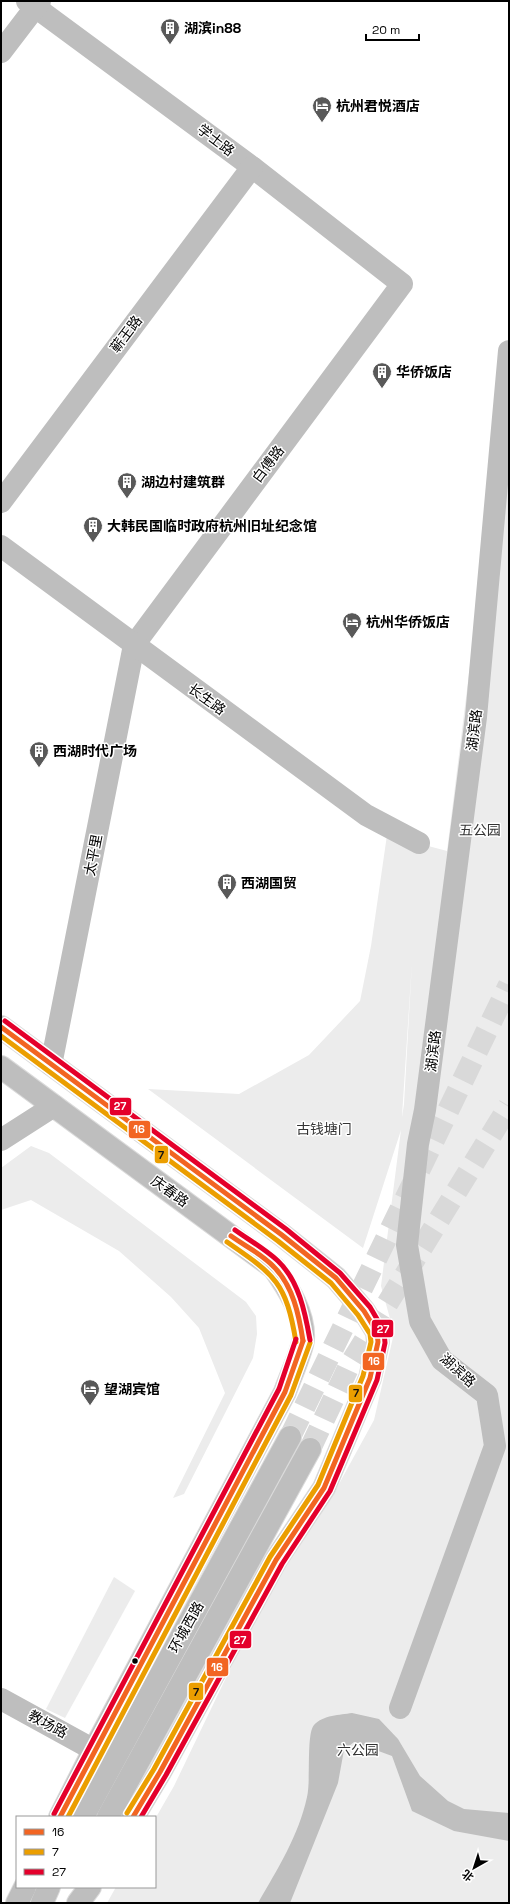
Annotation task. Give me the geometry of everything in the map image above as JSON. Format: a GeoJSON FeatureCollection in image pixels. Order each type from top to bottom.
{"type":"FeatureCollection","features":[{"type":"Feature","properties":{"kind":"street"},"geometry":{"type":"LineString","coordinates":[[1,52],[34,3]]}},
{"type":"Feature","properties":{"kind":"street","name":"学士路"},"geometry":{"type":"LineString","coordinates":[[34,3],[252,167],[402,284]]}},
{"type":"Feature","properties":{"kind":"street","name":"蕲王路"},"geometry":{"type":"LineString","coordinates":[[1,502],[252,167]]}},
{"type":"Feature","properties":{"kind":"street","name":"白傅路"},"geometry":{"type":"LineString","coordinates":[[134,645],[402,284]]}},
{"type":"Feature","properties":{"kind":"street","name":"湖滨路"},"geometry":{"type":"LineString","coordinates":[[400,1708],[495,1446],[487,1395],[442,1360],[420,1321],[407,1245],[418,1144],[425,1110],[476,717],[509,350]]}},
{"type":"Feature","properties":{"kind":"street","name":"长生路"},"geometry":{"type":"LineString","coordinates":[[1,546],[366,815],[419,843]]}},
{"type":"Feature","properties":{"kind":"street","name":"太平里"},"geometry":{"type":"LineString","coordinates":[[51,1065],[134,645]]}},
{"type":"Feature","properties":{"kind":"street"},"geometry":{"type":"LineString","coordinates":[[1,1027],[282,1235],[336,1278],[364,1311],[377,1332],[378,1342],[370,1378],[324,1488],[276,1560],[160,1772],[134,1816]]}},
{"type":"Feature","properties":{"kind":"street","name":"庆春路"},"geometry":{"type":"LineString","coordinates":[[1,1067],[274,1268],[290,1292],[299,1312],[304,1341]]}},
{"type":"Feature","properties":{"kind":"street"},"geometry":{"type":"LineString","coordinates":[[1,1140],[54,1106]]}},
{"type":"Feature","properties":{"kind":"street","name":"环城西路"},"geometry":{"type":"LineString","coordinates":[[61,1816],[94,1750],[285,1392],[304,1341]]}},
{"type":"Feature","properties":{"kind":"street","name":"环城西路"},"geometry":{"type":"LineString","coordinates":[[84,1816],[290,1437]]}},
{"type":"Feature","properties":{"kind":"street","name":"环城西路"},"geometry":{"type":"LineString","coordinates":[[109,1816],[310,1449]]}},
{"type":"Feature","properties":{"kind":"street","name":"教场路"},"geometry":{"type":"LineString","coordinates":[[1,1699],[94,1750]]}},
{"type":"Feature","properties":{"kind":"street"},"geometry":{"type":"LineString","coordinates":[[17,1903],[24,1888]]}},
{"type":"Feature","properties":{"kind":"street"},"geometry":{"type":"LineString","coordinates":[[42,1903],[49,1888]]}},
{"type":"Feature","properties":{"kind":"street"},"geometry":{"type":"LineString","coordinates":[[69,1903],[76,1888]]}},
{"type":"Feature","properties":{"kind":"street"},"geometry":{"type":"LineString","coordinates":[[78,1903],[89,1888]]}},
{"type":"Feature","properties":{"kind":"green space","name":"六公园"},"geometry":{"type":"Polygon","coordinates":[[[509,351],[509,1903],[107,1903],[115,1888],[156,1888],[156,1817],[174,1786],[271,1584],[334,1493],[374,1420],[394,1333],[381,1286],[401,1130],[363,1248],[148,1089],[239,1094],[309,1055],[360,1001],[371,946],[387,835],[447,851],[509,351]],[[412,962],[402,1117],[404,1104],[412,962]]]}},
{"type":"Feature","properties":{"kind":"green space"},"geometry":{"type":"Polygon","coordinates":[[[31,1146],[49,1153],[246,1302],[256,1316],[257,1334],[253,1358],[184,1494],[173,1498],[225,1393],[199,1328],[171,1297],[119,1251],[31,1200],[1,1210],[1,1168],[31,1146]]]}},
{"type":"Feature","properties":{"kind":"green space"},"geometry":{"type":"Polygon","coordinates":[[[114,1577],[135,1591],[65,1718],[46,1709],[114,1577]]]}},
{"type":"Feature","properties":{"kind":"shaded area"},"geometry":{"type":"Polygon","coordinates":[[[352,1713],[379,1719],[398,1739],[420,1776],[448,1801],[464,1809],[509,1813],[509,1841],[454,1831],[412,1811],[392,1756],[354,1742],[344,1750],[338,1783],[290,1903],[258,1903],[287,1852],[299,1825],[307,1797],[309,1748],[314,1725],[327,1717],[352,1713]]]}},
{"type":"Feature","properties":{"kind":"tunnel"},"geometry":{"type":"LineString","coordinates":[[290,1437],[509,985]]}},
{"type":"Feature","properties":{"kind":"tunnel"},"geometry":{"type":"LineString","coordinates":[[310,1449],[349,1366],[509,1106]]}},
{"type":"Feature","properties":{"kind":"transit line","name":"27"},"geometry":{"type":"LineString","coordinates":[[5,1021],[286,1229],[340,1273],[370,1307],[384,1331],[385,1343],[377,1380],[330,1491],[282,1564],[166,1775],[142,1816]]}},
{"type":"Feature","properties":{"kind":"transit line","name":"16"},"geometry":{"type":"LineString","coordinates":[[1,1027],[282,1235],[336,1278],[364,1311],[377,1332],[378,1342],[370,1378],[324,1488],[276,1560],[160,1772],[134,1816]]}},
{"type":"Feature","properties":{"kind":"transit line","name":"7"},"geometry":{"type":"LineString","coordinates":[[1,1036],[278,1241],[331,1283],[358,1315],[370,1334],[371,1342],[363,1376],[318,1485],[270,1557],[154,1769],[127,1813]]}},
{"type":"Feature","properties":{"kind":"transit line","name":"27"},"geometry":{"type":"LineString","coordinates":[[235,1230],[268,1252],[285,1269],[296,1287],[300,1298],[310,1340]]}},
{"type":"Feature","properties":{"kind":"transit line","name":"16"},"geometry":{"type":"LineString","coordinates":[[231,1236],[264,1258],[281,1275],[294,1301],[303,1341]]}},
{"type":"Feature","properties":{"kind":"transit line","name":"7"},"geometry":{"type":"LineString","coordinates":[[227,1242],[257,1263],[276,1282],[288,1306],[296,1342]]}},
{"type":"Feature","properties":{"kind":"transit line","name":"27"},"geometry":{"type":"LineString","coordinates":[[54,1814],[279,1389],[296,1339]]}},
{"type":"Feature","properties":{"kind":"transit line","name":"16"},"geometry":{"type":"LineString","coordinates":[[61,1816],[285,1392],[303,1341]]}},
{"type":"Feature","properties":{"kind":"transit line","name":"7"},"geometry":{"type":"LineString","coordinates":[[69,1816],[291,1395],[310,1343]]}},
{"type":"Feature","properties":{"kind":"place","name":"湖滨in88"},"geometry":{"type":"Point","coordinates":[170,45]}},
{"type":"Feature","properties":{"kind":"place","name":"杭州君悦酒店"},"geometry":{"type":"Point","coordinates":[322,123]}},
{"type":"Feature","properties":{"kind":"place","name":"华侨饭店"},"geometry":{"type":"Point","coordinates":[382,389]}},
{"type":"Feature","properties":{"kind":"place","name":"湖边村建筑群"},"geometry":{"type":"Point","coordinates":[127,499]}},
{"type":"Feature","properties":{"kind":"place","name":"大韩民国临时政府杭州旧址纪念馆"},"geometry":{"type":"Point","coordinates":[93,543]}},
{"type":"Feature","properties":{"kind":"place","name":"杭州华侨饭店"},"geometry":{"type":"Point","coordinates":[352,639]}},
{"type":"Feature","properties":{"kind":"place","name":"西湖时代广场"},"geometry":{"type":"Point","coordinates":[39,768]}},
{"type":"Feature","properties":{"kind":"place","name":"西湖国贸"},"geometry":{"type":"Point","coordinates":[227,900]}},
{"type":"Feature","properties":{"kind":"place","name":"望湖宾馆"},"geometry":{"type":"Point","coordinates":[90,1406]}},
{"type":"Feature","properties":{"kind":"park label","name":"五公园"},"geometry":{"type":"Point","coordinates":[480,830]}},
{"type":"Feature","properties":{"kind":"park label","name":"古钱塘门"},"geometry":{"type":"Point","coordinates":[324,1129]}}]}
